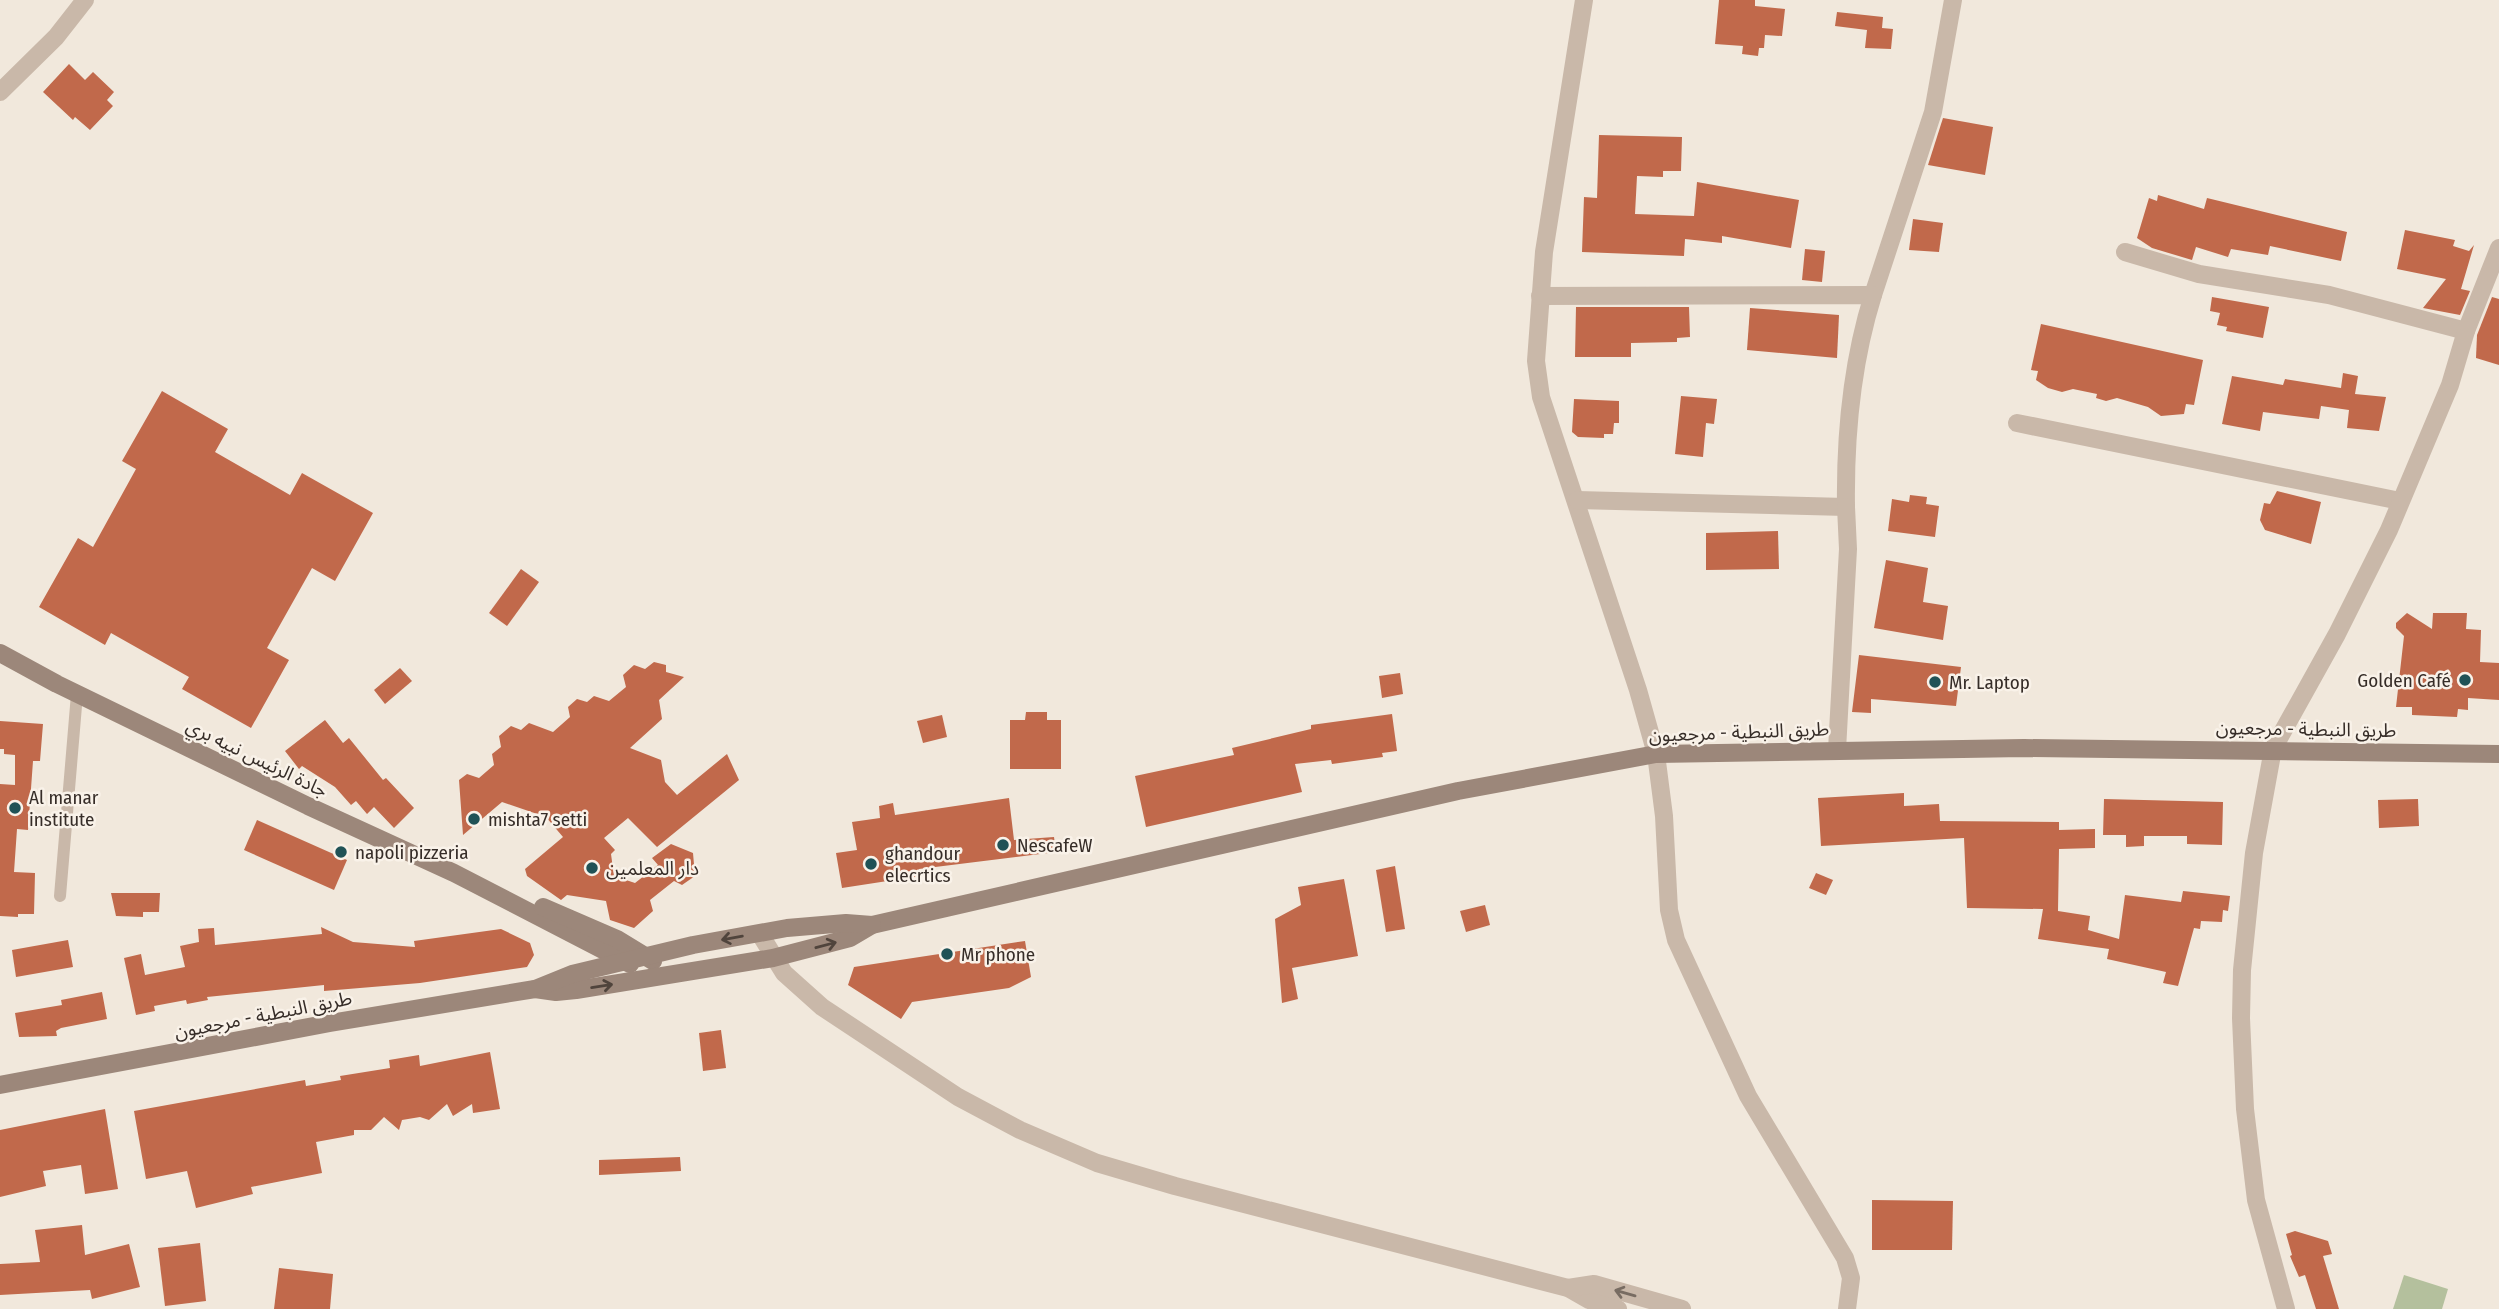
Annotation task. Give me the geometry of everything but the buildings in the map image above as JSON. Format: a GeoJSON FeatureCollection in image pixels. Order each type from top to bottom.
{"type":"FeatureCollection","features":[{"type":"Feature","properties":{"kind":"main road","name":"جادة الرئيس نبيه بري"},"geometry":{"type":"LineString","coordinates":[[0,653],[77,694],[499,895],[526,912],[627,962],[650,979]]}},
{"type":"Feature","properties":{"kind":"main road","name":"طريق النبطية - مرجعيون"},"geometry":{"type":"LineString","coordinates":[[0,1084],[330,1023],[535,989],[562,977],[760,933],[821,923],[872,925],[1431,797],[1656,754],[1837,750],[2273,749],[2499,754]]}},
{"type":"Feature","properties":{"kind":"main road","name":"جادة الرئيس نبيه بري"},"geometry":{"type":"LineString","coordinates":[[499,895],[521,899],[592,928],[647,957],[671,976]]}},
{"type":"Feature","properties":{"kind":"main road","name":"طريق النبطية - مرجعيون"},"geometry":{"type":"LineString","coordinates":[[535,989],[556,992],[773,958],[850,938],[872,925]]}},
{"type":"Feature","properties":{"kind":"street"},"geometry":{"type":"LineString","coordinates":[[0,92],[55,37],[85,0]]}},
{"type":"Feature","properties":{"kind":"street"},"geometry":{"type":"LineString","coordinates":[[1584,0],[1544,252],[1536,361],[1541,397],[1577,500],[1656,754],[1664,816],[1669,911],[1676,940],[1748,1096],[1845,1258],[1851,1278],[1847,1309]]}},
{"type":"Feature","properties":{"kind":"street"},"geometry":{"type":"LineString","coordinates":[[1837,750],[1848,550],[1847,464],[1859,347],[1873,295],[1933,112],[1953,0]]}},
{"type":"Feature","properties":{"kind":"street"},"geometry":{"type":"LineString","coordinates":[[2286,1309],[2256,1200],[2245,1109],[2241,1018],[2242,970],[2254,853],[2273,749],[2356,598],[2400,501],[2450,385],[2466,331],[2499,248]]}},
{"type":"Feature","properties":{"kind":"street"},"geometry":{"type":"LineString","coordinates":[[2124,252],[2199,274],[2329,295],[2466,331]]}},
{"type":"Feature","properties":{"kind":"street"},"geometry":{"type":"LineString","coordinates":[[1540,296],[1873,295]]}},
{"type":"Feature","properties":{"kind":"street"},"geometry":{"type":"LineString","coordinates":[[2017,423],[2400,501]]}},
{"type":"Feature","properties":{"kind":"street"},"geometry":{"type":"LineString","coordinates":[[1577,500],[1846,507]]}},
{"type":"Feature","properties":{"kind":"street"},"geometry":{"type":"LineString","coordinates":[[760,933],[773,958],[796,987],[822,1007],[958,1097],[1020,1130],[1097,1163],[1567,1288],[1618,1309]]}},
{"type":"Feature","properties":{"kind":"street"},"geometry":{"type":"LineString","coordinates":[[1591,1298],[1682,1309]]}},
{"type":"Feature","properties":{"kind":"lane"},"geometry":{"type":"LineString","coordinates":[[60,896],[77,694]]}},
{"type":"Feature","properties":{"kind":"green space"},"geometry":{"type":"Polygon","coordinates":[[[2404,1275],[2448,1289],[2442,1309],[2393,1309],[2404,1275]]]}},
{"type":"Feature","properties":{"kind":"place","name":"Golden Café"},"geometry":{"type":"Point","coordinates":[2465,680]}},
{"type":"Feature","properties":{"kind":"place","name":"Mr. Laptop"},"geometry":{"type":"Point","coordinates":[1935,682]}},
{"type":"Feature","properties":{"kind":"place","name":"Al manar institute"},"geometry":{"type":"Point","coordinates":[15,808]}},
{"type":"Feature","properties":{"kind":"place","name":"mishta7 setti"},"geometry":{"type":"Point","coordinates":[474,819]}},
{"type":"Feature","properties":{"kind":"place","name":"NescafeW"},"geometry":{"type":"Point","coordinates":[1003,845]}},
{"type":"Feature","properties":{"kind":"place","name":"napoli pizzeria"},"geometry":{"type":"Point","coordinates":[341,852]}},
{"type":"Feature","properties":{"kind":"place","name":"ghandour elecrtics"},"geometry":{"type":"Point","coordinates":[871,864]}},
{"type":"Feature","properties":{"kind":"place","name":"دار المعلمين"},"geometry":{"type":"Point","coordinates":[592,868]}},
{"type":"Feature","properties":{"kind":"place","name":"Mr phone"},"geometry":{"type":"Point","coordinates":[947,954]}}]}
